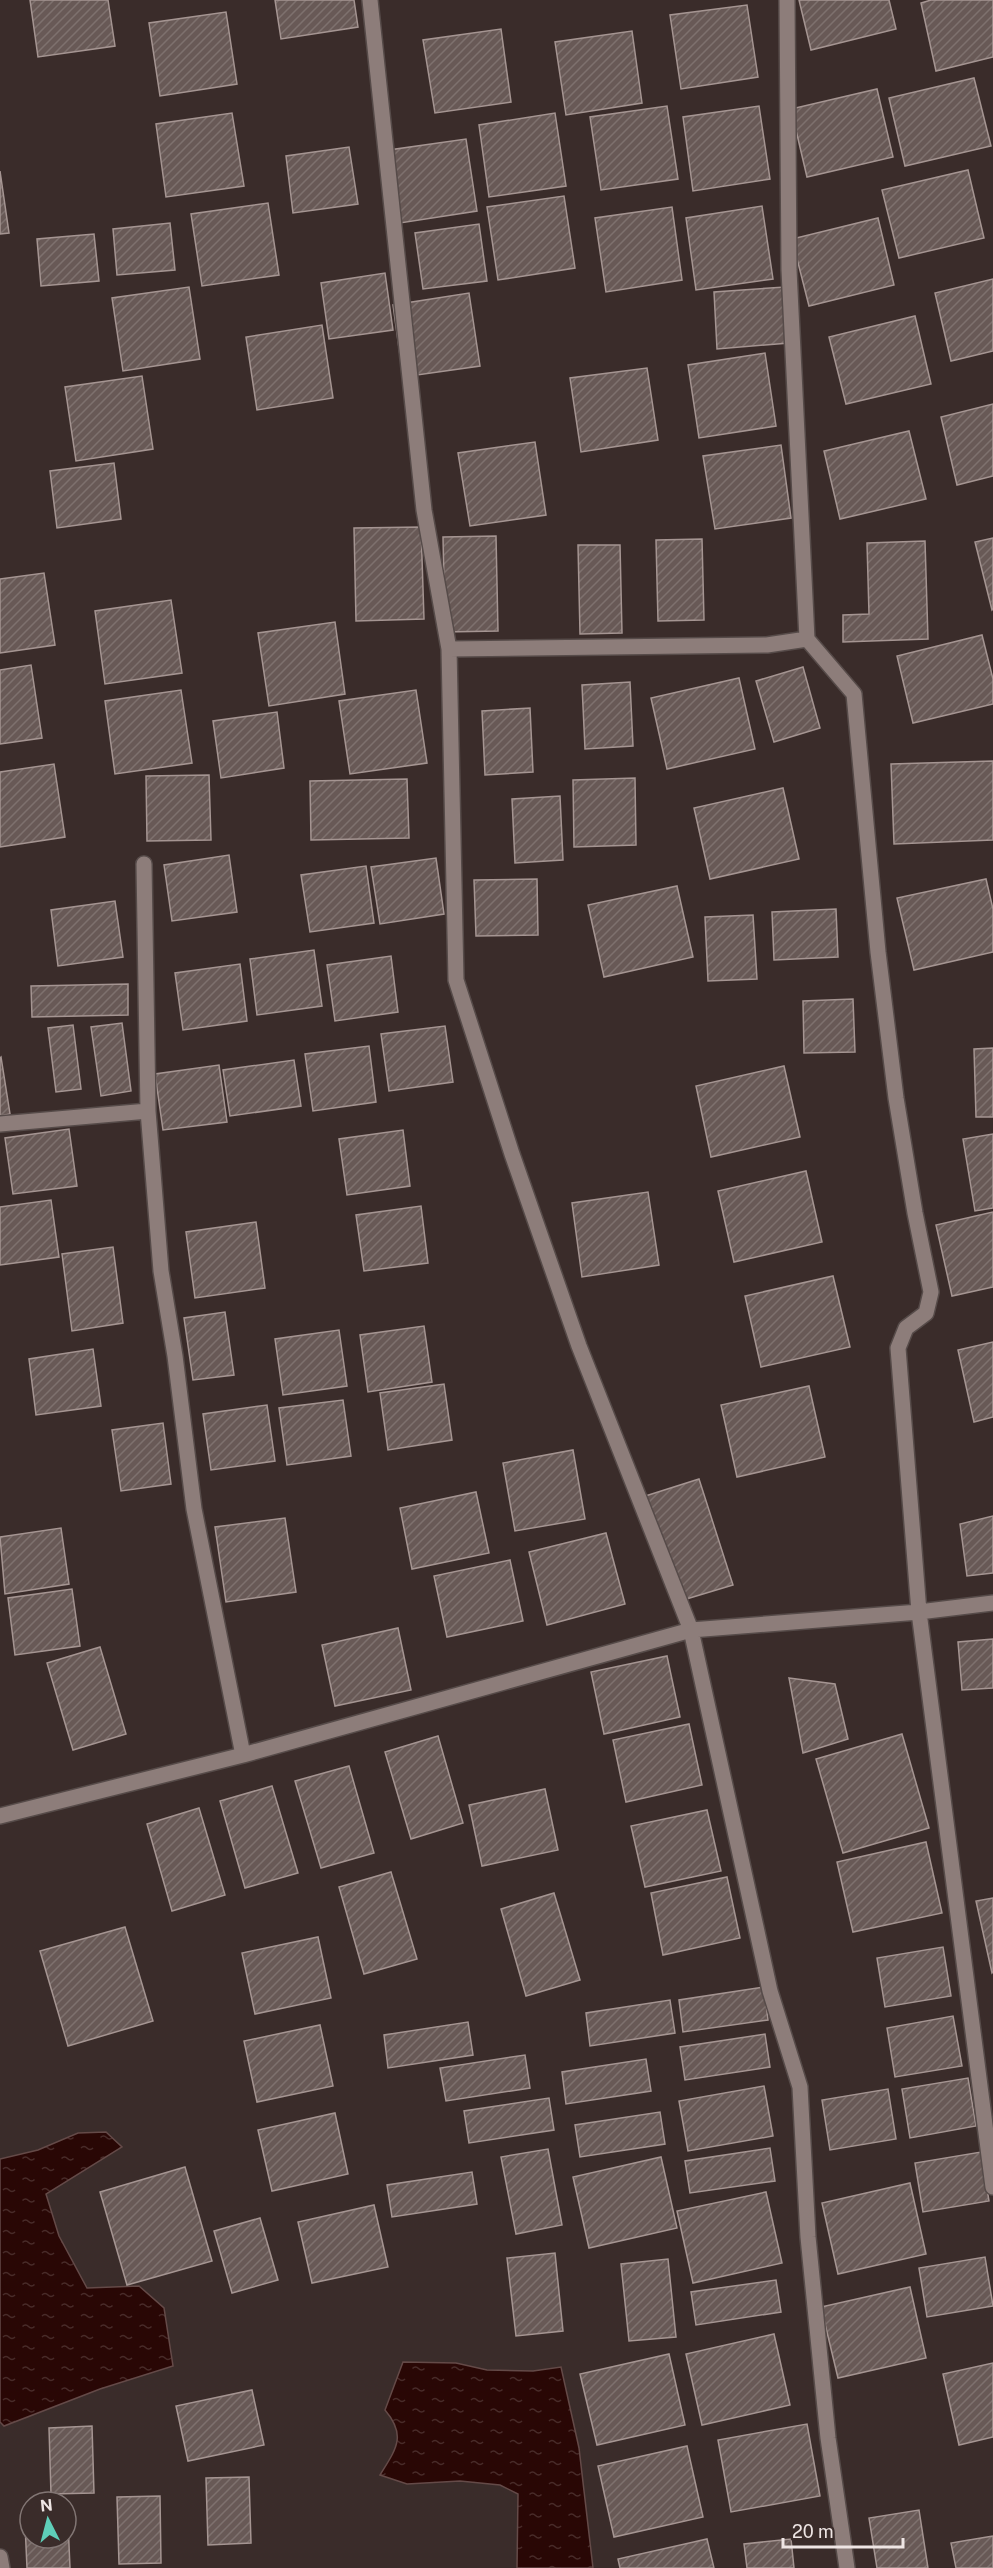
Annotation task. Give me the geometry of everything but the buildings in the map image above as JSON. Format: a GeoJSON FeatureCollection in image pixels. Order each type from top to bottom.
{"type":"FeatureCollection","features":[{"type":"Feature","properties":{"kind":"street"},"geometry":{"type":"LineString","coordinates":[[370,0],[424,510],[449,649],[456,980],[512,1154],[579,1346],[691,1630],[770,1991],[800,2087],[808,2237],[828,2438],[847,2568]]}},
{"type":"Feature","properties":{"kind":"street"},"geometry":{"type":"LineString","coordinates":[[787,0],[789,270],[807,639],[854,694],[878,952],[895,1087],[915,1213],[931,1292],[926,1313],[906,1328],[898,1348],[919,1612],[993,2187]]}},
{"type":"Feature","properties":{"kind":"street"},"geometry":{"type":"LineString","coordinates":[[449,649],[767,645],[807,639]]}},
{"type":"Feature","properties":{"kind":"street"},"geometry":{"type":"LineString","coordinates":[[144,864],[148,1111],[161,1270],[178,1377],[194,1509],[243,1755]]}},
{"type":"Feature","properties":{"kind":"street"},"geometry":{"type":"LineString","coordinates":[[0,1124],[148,1111]]}},
{"type":"Feature","properties":{"kind":"street"},"geometry":{"type":"LineString","coordinates":[[0,1816],[243,1755],[691,1630],[919,1612],[993,1603]]}},
{"type":"Feature","properties":{"kind":"street"},"geometry":{"type":"LineString","coordinates":[[0,2557],[2,2568]]}},
{"type":"Feature","properties":{"kind":"water"},"geometry":{"type":"Polygon","coordinates":[[[106,2132],[122,2147],[46,2194],[59,2236],[87,2288],[139,2286],[164,2308],[173,2366],[100,2389],[4,2426],[0,2422],[0,2159],[38,2150],[78,2133],[106,2132]]]}},
{"type":"Feature","properties":{"kind":"water"},"geometry":{"type":"Polygon","coordinates":[[[403,2362],[456,2363],[487,2370],[533,2371],[561,2367],[579,2448],[593,2568],[517,2568],[518,2494],[500,2485],[460,2481],[407,2484],[380,2475],[391,2458],[397,2442],[396,2427],[385,2410],[403,2362]]]}}]}
